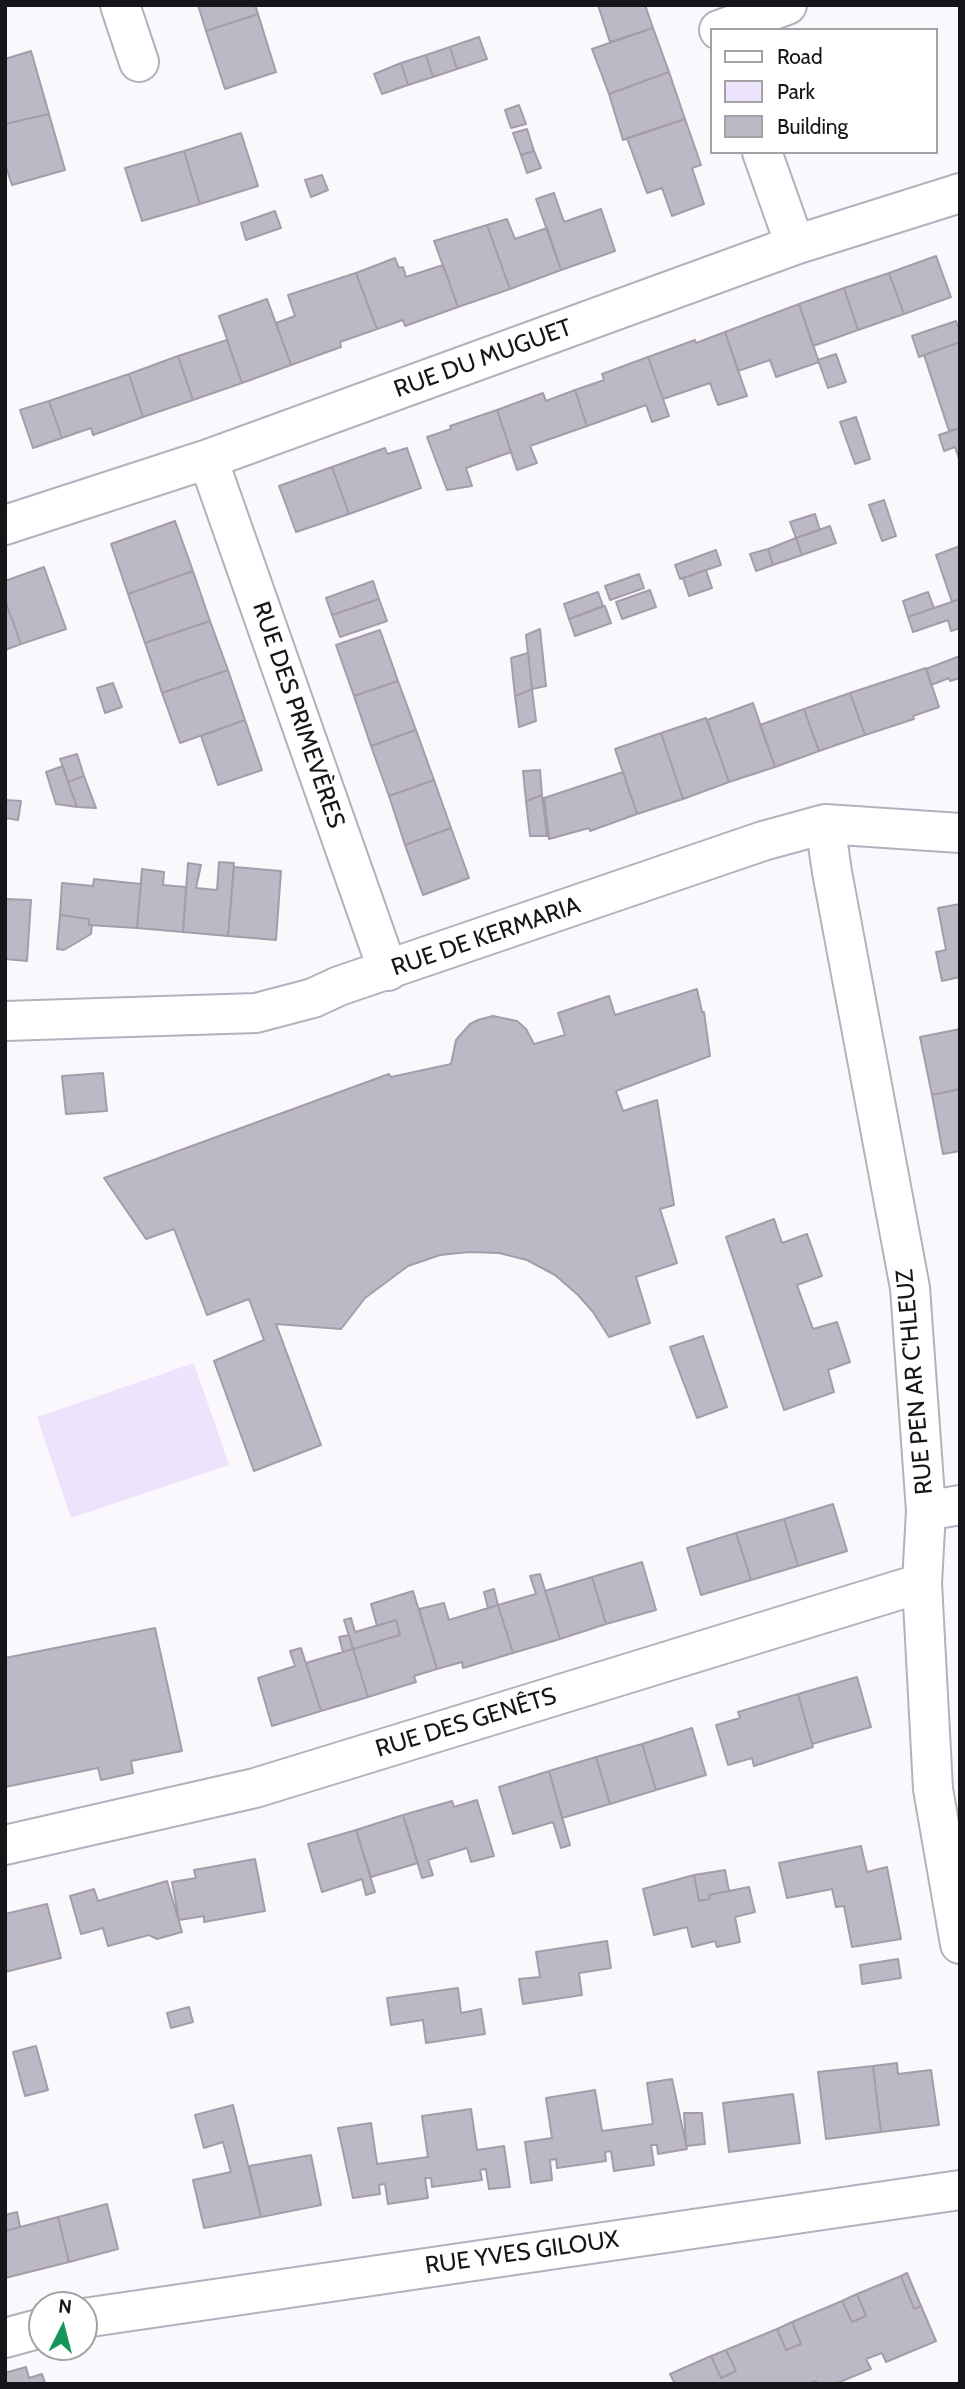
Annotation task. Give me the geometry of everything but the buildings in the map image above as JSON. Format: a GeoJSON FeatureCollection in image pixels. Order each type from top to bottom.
{"type":"FeatureCollection","features":[{"type":"Feature","properties":{"kind":"street"},"geometry":{"type":"LineString","coordinates":[[120,5],[139,62]]}},
{"type":"Feature","properties":{"kind":"street"},"geometry":{"type":"LineString","coordinates":[[710,5],[718,28]]}},
{"type":"Feature","properties":{"kind":"street"},"geometry":{"type":"LineString","coordinates":[[724,28],[787,5]]}},
{"type":"Feature","properties":{"kind":"street"},"geometry":{"type":"LineString","coordinates":[[763,154],[795,245]]}},
{"type":"Feature","properties":{"kind":"street","name":"RUE DU MUGUET"},"geometry":{"type":"LineString","coordinates":[[5,525],[208,459],[795,245],[960,193]]}},
{"type":"Feature","properties":{"kind":"street","name":"RUE DES PRIMEVÈRES"},"geometry":{"type":"LineString","coordinates":[[208,459],[388,971]]}},
{"type":"Feature","properties":{"kind":"street","name":"RUE DE KERMARIA"},"geometry":{"type":"LineString","coordinates":[[5,1021],[256,1013],[313,998],[339,986],[763,841],[825,824],[960,833]]}},
{"type":"Feature","properties":{"kind":"street","name":"RUE PEN AR C'HLEUZ"},"geometry":{"type":"LineString","coordinates":[[825,824],[910,1288],[943,1508],[922,1583],[933,1789],[960,1944]]}},
{"type":"Feature","properties":{"kind":"street","name":"RUE DES GENÊTS"},"geometry":{"type":"LineString","coordinates":[[5,1845],[255,1788],[922,1583]]}},
{"type":"Feature","properties":{"kind":"street","name":"RUE YVES GILOUX"},"geometry":{"type":"LineString","coordinates":[[98,2316],[960,2190]]}},
{"type":"Feature","properties":{"kind":"street"},"geometry":{"type":"LineString","coordinates":[[5,2338],[28,2332]]}},
{"type":"Feature","properties":{"kind":"green space"},"geometry":{"type":"Polygon","coordinates":[[[194,1363],[229,1465],[71,1518],[37,1417],[194,1363]]]}}]}
